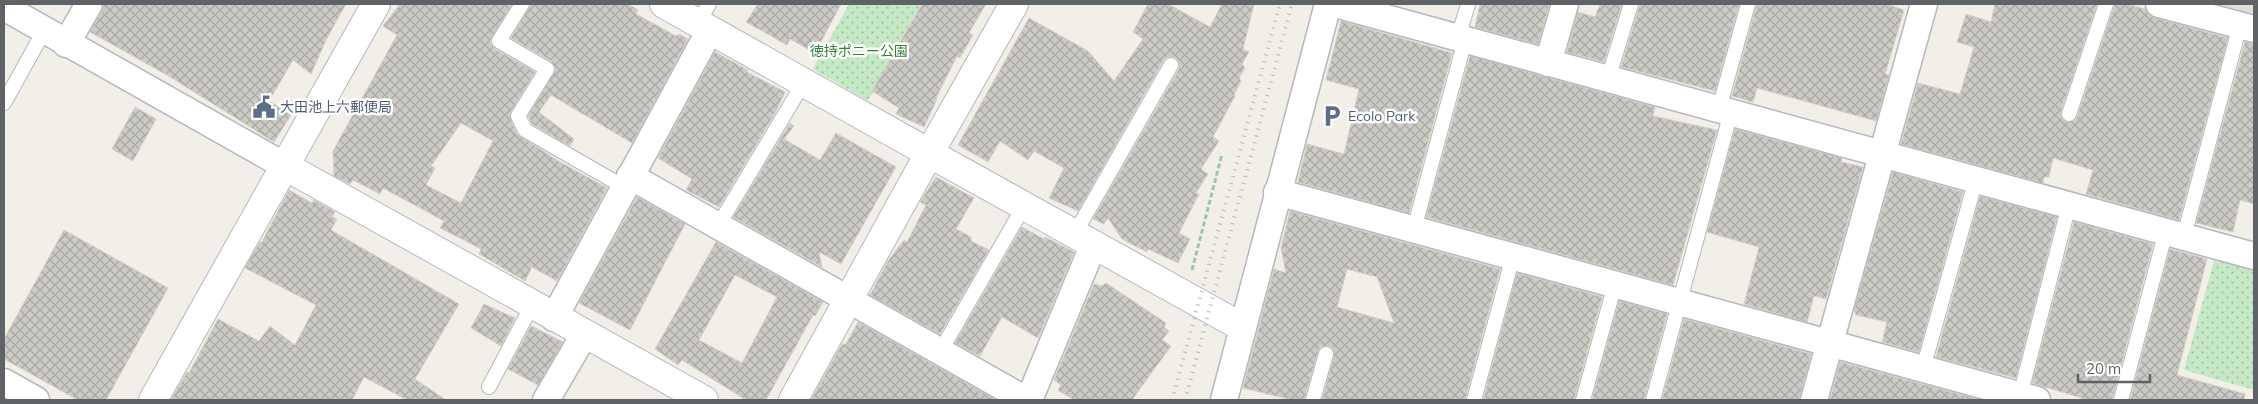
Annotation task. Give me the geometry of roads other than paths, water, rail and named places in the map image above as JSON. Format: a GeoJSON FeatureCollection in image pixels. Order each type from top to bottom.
{"type":"FeatureCollection","features":[{"type":"Feature","properties":{"kind":"street"},"geometry":{"type":"LineString","coordinates":[[55,37],[89,4]]}},
{"type":"Feature","properties":{"kind":"street"},"geometry":{"type":"LineString","coordinates":[[153,400],[376,4]]}},
{"type":"Feature","properties":{"kind":"street"},"geometry":{"type":"LineString","coordinates":[[664,4],[706,19],[804,82],[1084,241],[1242,327]]}},
{"type":"Feature","properties":{"kind":"street"},"geometry":{"type":"LineString","coordinates":[[793,400],[1014,4]]}},
{"type":"Feature","properties":{"kind":"street"},"geometry":{"type":"LineString","coordinates":[[1229,399],[1242,327],[1328,4]]}},
{"type":"Feature","properties":{"kind":"street"},"geometry":{"type":"LineString","coordinates":[[1335,4],[2254,256]]}},
{"type":"Feature","properties":{"kind":"street"},"geometry":{"type":"LineString","coordinates":[[1548,63],[1565,4]]}},
{"type":"Feature","properties":{"kind":"street"},"geometry":{"type":"LineString","coordinates":[[1814,400],[1924,4]]}},
{"type":"Feature","properties":{"kind":"street"},"geometry":{"type":"LineString","coordinates":[[2159,4],[2247,27]]}},
{"type":"Feature","properties":{"kind":"street"},"geometry":{"type":"LineString","coordinates":[[4,7],[584,335],[704,400]]}},
{"type":"Feature","properties":{"kind":"street"},"geometry":{"type":"LineString","coordinates":[[543,311],[627,182],[706,19]]}},
{"type":"Feature","properties":{"kind":"street"},"geometry":{"type":"LineString","coordinates":[[627,182],[718,226],[1028,400],[1084,241]]}},
{"type":"Feature","properties":{"kind":"street"},"geometry":{"type":"LineString","coordinates":[[1277,192],[2028,398]]}},
{"type":"Feature","properties":{"kind":"street"},"geometry":{"type":"LineString","coordinates":[[546,400],[584,335]]}},
{"type":"Feature","properties":{"kind":"street"},"geometry":{"type":"LineString","coordinates":[[4,382],[36,400]]}},
{"type":"Feature","properties":{"kind":"lane"},"geometry":{"type":"LineString","coordinates":[[522,4],[499,41],[547,69],[518,116],[525,130],[627,182]]}},
{"type":"Feature","properties":{"kind":"lane"},"geometry":{"type":"LineString","coordinates":[[1414,229],[1462,39],[1468,4]]}},
{"type":"Feature","properties":{"kind":"lane"},"geometry":{"type":"LineString","coordinates":[[1608,79],[1631,4]]}},
{"type":"Feature","properties":{"kind":"lane"},"geometry":{"type":"LineString","coordinates":[[1656,400],[1725,110],[1748,4]]}},
{"type":"Feature","properties":{"kind":"lane"},"geometry":{"type":"LineString","coordinates":[[2069,114],[2106,4]]}},
{"type":"Feature","properties":{"kind":"lane"},"geometry":{"type":"LineString","coordinates":[[2122,400],[2175,234],[2247,27]]}},
{"type":"Feature","properties":{"kind":"lane"},"geometry":{"type":"LineString","coordinates":[[4,103],[55,37]]}},
{"type":"Feature","properties":{"kind":"lane"},"geometry":{"type":"LineString","coordinates":[[1084,241],[1172,65]]}},
{"type":"Feature","properties":{"kind":"lane"},"geometry":{"type":"LineString","coordinates":[[718,226],[804,82]]}},
{"type":"Feature","properties":{"kind":"lane"},"geometry":{"type":"LineString","coordinates":[[1923,369],[1976,179]]}},
{"type":"Feature","properties":{"kind":"lane"},"geometry":{"type":"LineString","coordinates":[[2028,398],[2069,205]]}},
{"type":"Feature","properties":{"kind":"lane"},"geometry":{"type":"LineString","coordinates":[[940,352],[1024,206]]}},
{"type":"Feature","properties":{"kind":"lane"},"geometry":{"type":"LineString","coordinates":[[1474,400],[1513,256]]}},
{"type":"Feature","properties":{"kind":"lane"},"geometry":{"type":"LineString","coordinates":[[1584,400],[1615,284]]}},
{"type":"Feature","properties":{"kind":"lane"},"geometry":{"type":"LineString","coordinates":[[488,387],[543,311]]}},
{"type":"Feature","properties":{"kind":"lane"},"geometry":{"type":"LineString","coordinates":[[1313,400],[1326,354]]}},
{"type":"Feature","properties":{"kind":"railway"},"geometry":{"type":"LineString","coordinates":[[1172,400],[1280,4]]}},
{"type":"Feature","properties":{"kind":"railway"},"geometry":{"type":"LineString","coordinates":[[1185,400],[1292,4]]}},
{"type":"Feature","properties":{"kind":"place","name":"大田池上六郵便局"},"geometry":{"type":"Point","coordinates":[264,107]}},
{"type":"Feature","properties":{"kind":"place","name":"Ecolo Park"},"geometry":{"type":"Point","coordinates":[1332,116]}},
{"type":"Feature","properties":{"kind":"park label","name":"徳持ポニー公園"},"geometry":{"type":"Point","coordinates":[859,51]}}]}
